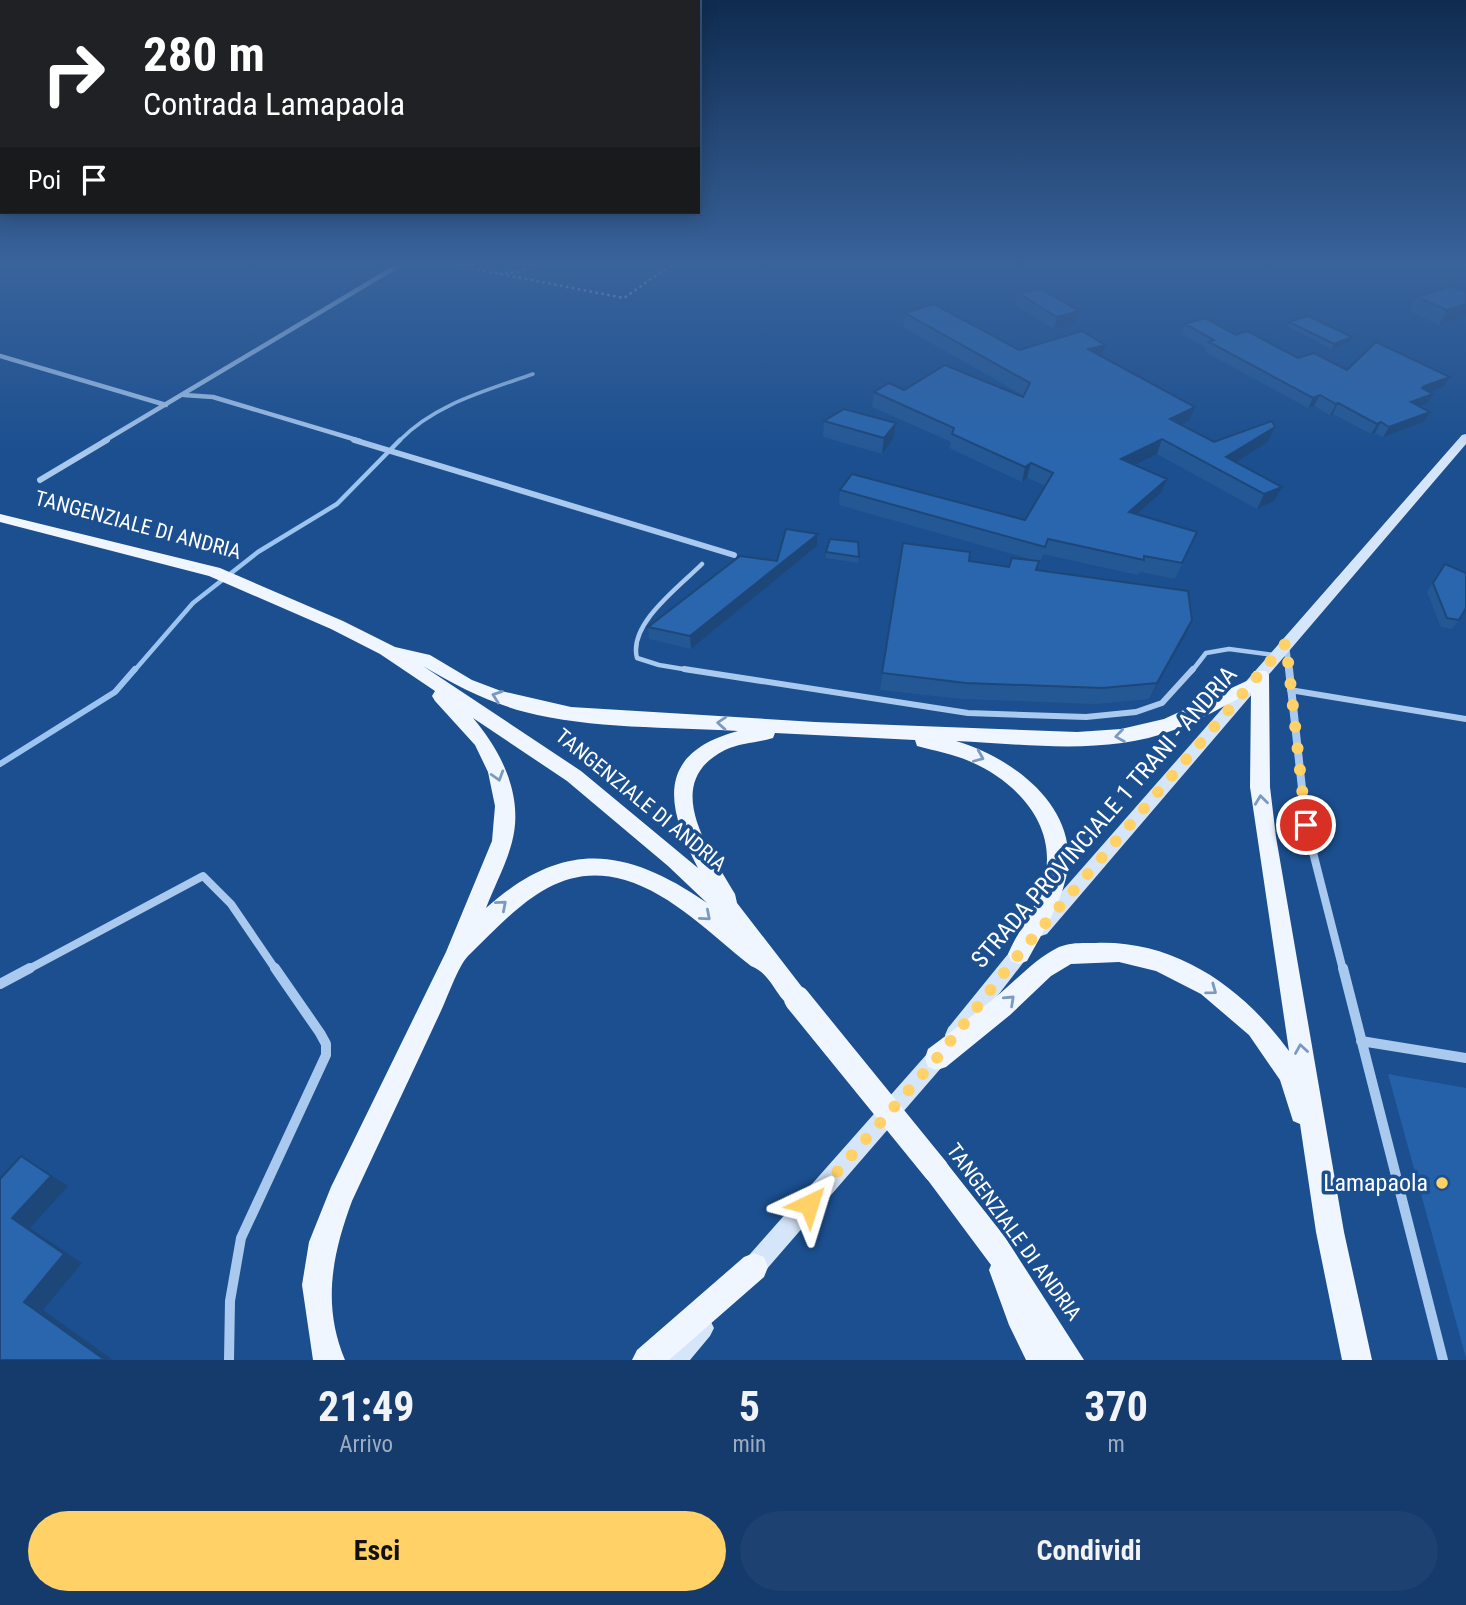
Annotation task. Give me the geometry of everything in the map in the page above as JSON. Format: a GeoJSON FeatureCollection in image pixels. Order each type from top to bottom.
{"type":"FeatureCollection","features":[{"type":"Feature","properties":{"kind":"main road","name":"STRADA PROVINCIALE 1 TRANI - ANDRIA"},"geometry":{"type":"LineString","coordinates":[[674,1360],[937,1058],[1019,954],[1466,437]]}},
{"type":"Feature","properties":{"kind":"main road","name":"TANGENZIALE DI ANDRIA"},"geometry":{"type":"LineString","coordinates":[[0,518],[214,572],[244,583],[386,650],[573,776],[675,860],[733,914],[774,970],[995,1247],[1019,1315],[1062,1357]]}},
{"type":"Feature","properties":{"kind":"main road"},"geometry":{"type":"LineString","coordinates":[[386,650],[424,659],[466,684],[527,706],[571,714],[815,729],[1077,739],[1121,736],[1168,725],[1256,680],[1259,787],[1330,1232],[1356,1360]]}},
{"type":"Feature","properties":{"kind":"main road"},"geometry":{"type":"LineString","coordinates":[[330,1360],[325,1353],[316,1285],[323,1242],[340,1196],[457,956],[502,841],[505,806],[498,772],[482,741],[460,714],[411,667]]}},
{"type":"Feature","properties":{"kind":"main road"},"geometry":{"type":"LineString","coordinates":[[733,914],[691,832],[683,805],[685,778],[704,752],[720,744],[754,734],[815,729]]}},
{"type":"Feature","properties":{"kind":"main road"},"geometry":{"type":"LineString","coordinates":[[890,732],[988,760],[1031,792],[1050,819],[1058,846],[1057,873],[1044,906],[1019,954]]}},
{"type":"Feature","properties":{"kind":"main road"},"geometry":{"type":"LineString","coordinates":[[457,956],[490,916],[520,890],[542,877],[564,870],[599,866],[628,871],[663,887],[694,906],[774,970]]}},
{"type":"Feature","properties":{"kind":"main road"},"geometry":{"type":"LineString","coordinates":[[937,1058],[1002,1007],[1043,969],[1068,954],[1119,952],[1160,961],[1209,986],[1256,1027],[1290,1074],[1319,1164]]}},
{"type":"Feature","properties":{"kind":"main road"},"geometry":{"type":"LineString","coordinates":[[1330,1232],[1343,1360]]}},
{"type":"Feature","properties":{"kind":"main road"},"geometry":{"type":"LineString","coordinates":[[647,1360],[754,1267]]}},
{"type":"Feature","properties":{"kind":"street"},"geometry":{"type":"LineString","coordinates":[[40,480],[294,328]]}},
{"type":"Feature","properties":{"kind":"street"},"geometry":{"type":"LineString","coordinates":[[0,356],[166,405]]}},
{"type":"Feature","properties":{"kind":"street"},"geometry":{"type":"LineString","coordinates":[[184,395],[213,397],[734,555]]}},
{"type":"Feature","properties":{"kind":"street"},"geometry":{"type":"LineString","coordinates":[[1286,643],[1306,825],[1443,1360]]}},
{"type":"Feature","properties":{"kind":"street"},"geometry":{"type":"LineString","coordinates":[[0,984],[203,876],[231,904],[320,1033],[326,1044],[326,1055],[241,1238],[230,1301],[229,1360]]}},
{"type":"Feature","properties":{"kind":"street"},"geometry":{"type":"LineString","coordinates":[[1361,1041],[1466,1058]]}},
{"type":"Feature","properties":{"kind":"lane"},"geometry":{"type":"LineString","coordinates":[[702,564],[642,625],[634,646],[637,658],[659,665],[968,713],[1086,717],[1136,712],[1162,703],[1174,693],[1206,653],[1229,649],[1276,655]]}},
{"type":"Feature","properties":{"kind":"lane"},"geometry":{"type":"LineString","coordinates":[[1290,690],[1466,719]]}},
{"type":"Feature","properties":{"kind":"shaded area","name":"Lamapaola"},"geometry":{"type":"Polygon","coordinates":[[[1388,1074],[1466,1088],[1466,1358],[1388,1074]]]}},
{"type":"Feature","properties":{"kind":"building"},"geometry":{"type":"Polygon","coordinates":[[[933,328],[979,328],[1019,350],[1082,331],[1105,345],[1088,349],[1195,407],[1170,419],[1214,442],[1272,421],[1275,427],[1226,457],[1282,487],[1264,494],[1162,439],[1121,459],[1167,479],[1129,512],[1197,532],[1182,563],[1144,556],[1144,560],[1048,539],[1045,547],[840,490],[852,474],[1025,520],[1053,473],[1031,463],[1025,467],[952,434],[954,428],[874,392],[889,383],[904,390],[945,365],[1023,397],[1030,383],[933,328]]]}},
{"type":"Feature","properties":{"kind":"building"},"geometry":{"type":"Polygon","coordinates":[[[1193,328],[1224,328],[1236,335],[1247,331],[1298,358],[1314,353],[1347,370],[1376,342],[1450,377],[1424,386],[1422,388],[1433,394],[1411,402],[1430,412],[1389,427],[1381,422],[1377,424],[1320,395],[1313,398],[1209,342],[1214,340],[1193,328]]]}},
{"type":"Feature","properties":{"kind":"building"},"geometry":{"type":"Polygon","coordinates":[[[1302,328],[1334,328],[1352,337],[1334,344],[1302,328]]]}},
{"type":"Feature","properties":{"kind":"building"},"geometry":{"type":"Polygon","coordinates":[[[844,409],[896,423],[884,438],[824,421],[844,409]]]}},
{"type":"Feature","properties":{"kind":"building"},"geometry":{"type":"Polygon","coordinates":[[[786,529],[818,534],[690,636],[648,627],[740,556],[777,561],[786,529]]]}},
{"type":"Feature","properties":{"kind":"building"},"geometry":{"type":"Polygon","coordinates":[[[830,539],[858,542],[859,557],[826,552],[830,539]]]}},
{"type":"Feature","properties":{"kind":"building"},"geometry":{"type":"Polygon","coordinates":[[[903,543],[970,552],[969,561],[1009,567],[1012,558],[1039,561],[1036,570],[1188,591],[1192,620],[1157,683],[1102,688],[966,683],[882,673],[903,543]]]}},
{"type":"Feature","properties":{"kind":"building"},"geometry":{"type":"Polygon","coordinates":[[[1445,564],[1466,573],[1466,608],[1459,620],[1447,618],[1433,583],[1445,564]]]}},
{"type":"Feature","properties":{"kind":"building"},"geometry":{"type":"Polygon","coordinates":[[[21,1156],[51,1176],[12,1218],[64,1254],[24,1302],[105,1360],[0,1360],[0,1179],[21,1156]]]}},
{"type":"Feature","properties":{"kind":"waterway"},"geometry":{"type":"LineString","coordinates":[[399,441],[428,417],[445,408],[533,374]]}},
{"type":"Feature","properties":{"kind":"waterway"},"geometry":{"type":"LineString","coordinates":[[134,671],[193,603],[258,552],[337,504],[399,441]]}},
{"type":"Feature","properties":{"kind":"waterway"},"geometry":{"type":"LineString","coordinates":[[0,764],[115,692],[135,669]]}},
{"type":"Feature","properties":{"kind":"place","name":"Lamapaola"},"geometry":{"type":"Point","coordinates":[1442,1183]}},
{"type":"Feature","properties":{"kind":"route"},"geometry":{"type":"LineString","coordinates":[[809,1204],[937,1058],[1019,954],[1286,643],[1306,825]]}}]}
